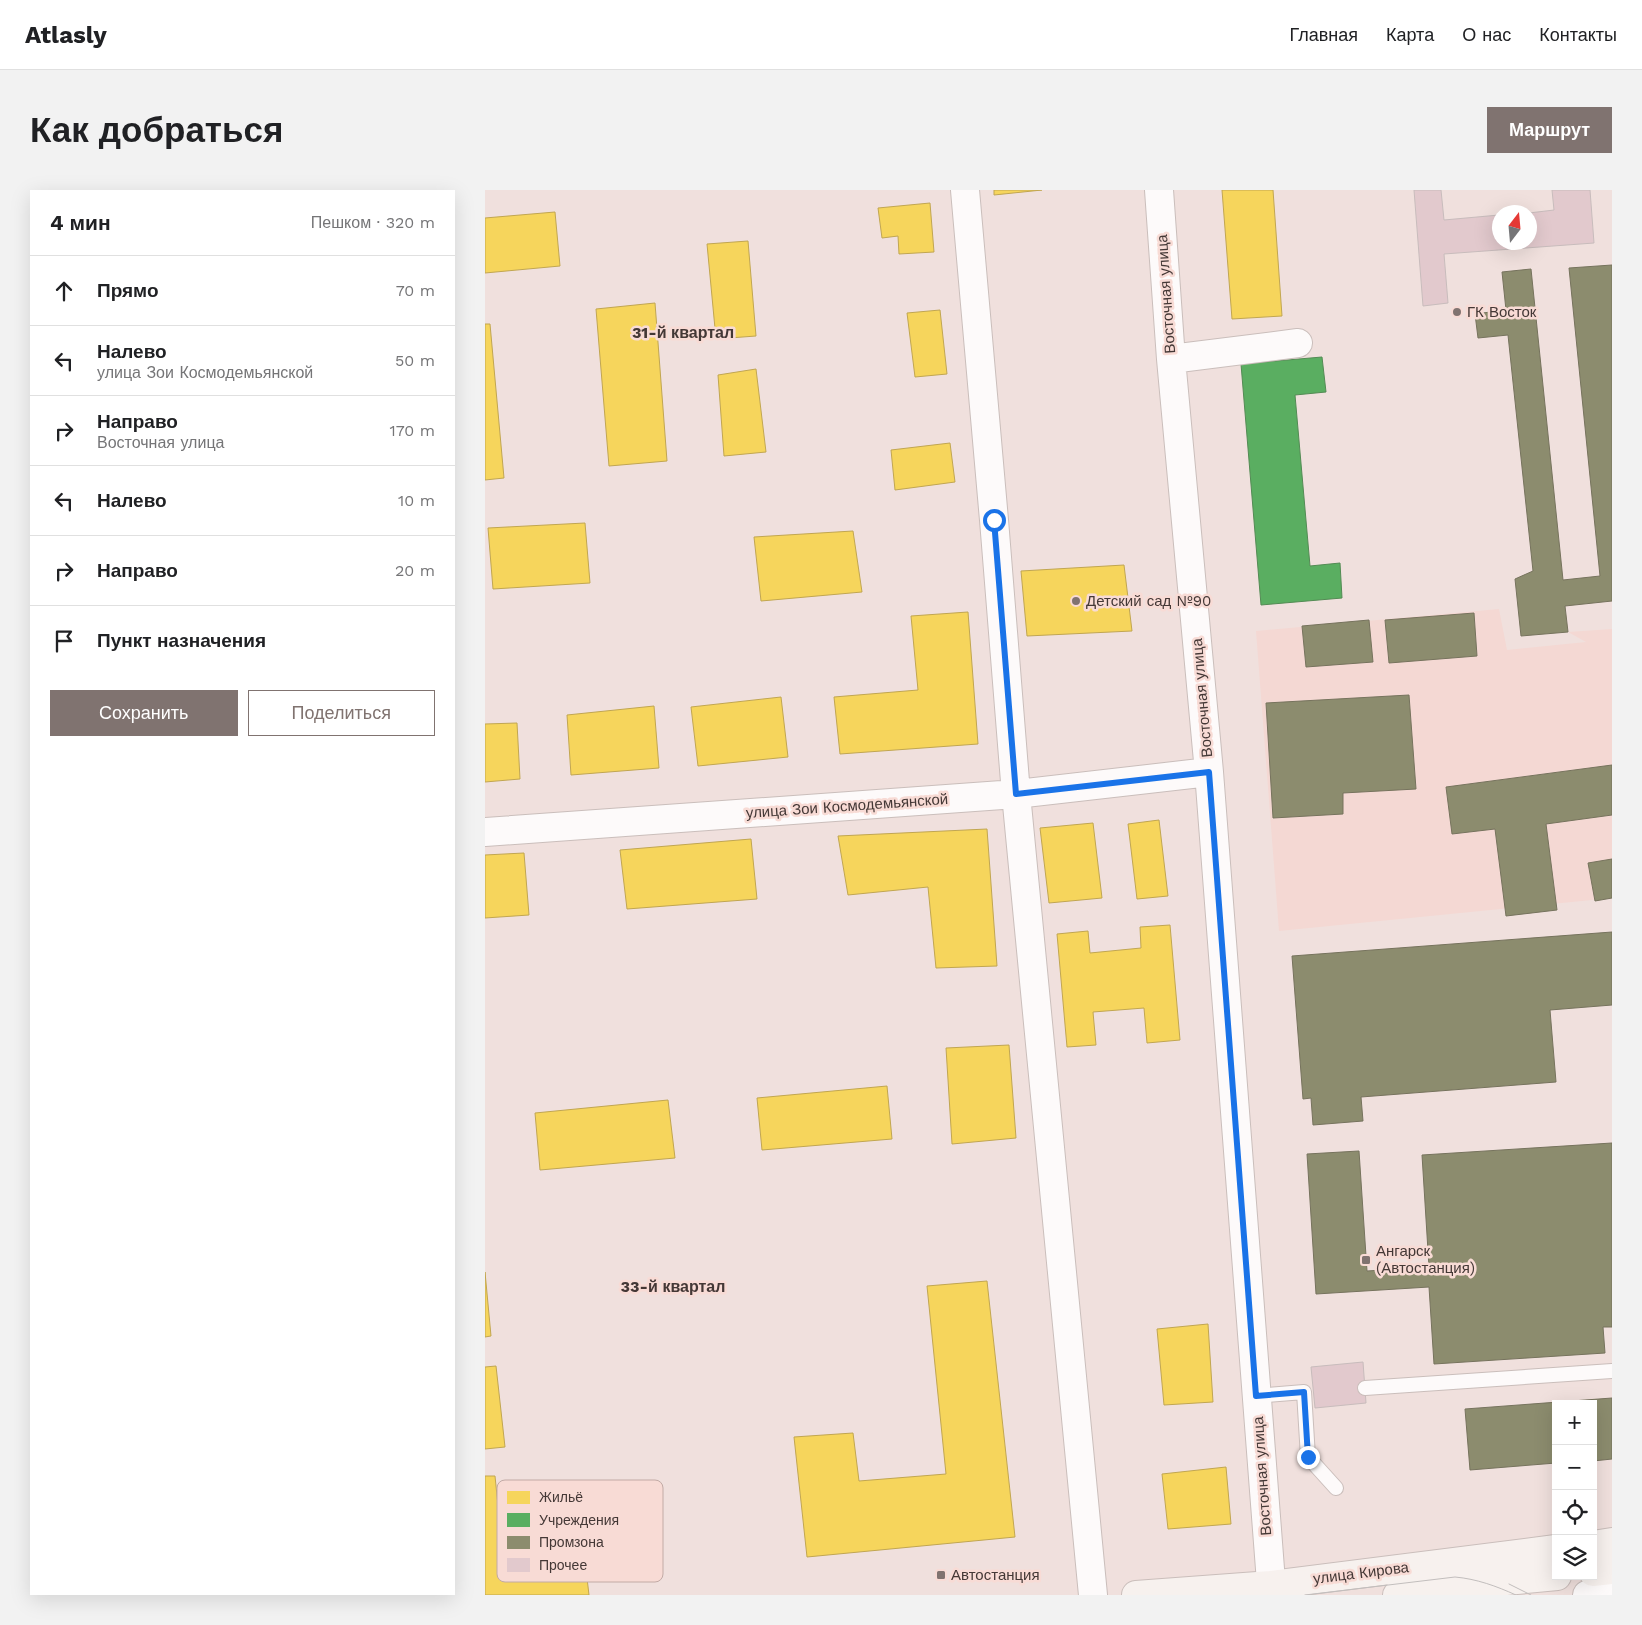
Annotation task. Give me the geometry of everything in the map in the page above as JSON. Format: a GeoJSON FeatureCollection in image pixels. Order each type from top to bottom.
{"type":"FeatureCollection","features":[{"type":"Feature","properties":{"kind":"street"},"geometry":{"type":"LineString","coordinates":[[965,190],[1016,794],[1093,1595]]}},
{"type":"Feature","properties":{"kind":"street","name":"Восточная улица"},"geometry":{"type":"LineString","coordinates":[[1159,190],[1171,359],[1209,772],[1271,1590]]}},
{"type":"Feature","properties":{"kind":"street"},"geometry":{"type":"LineString","coordinates":[[1171,359],[1298,344]]}},
{"type":"Feature","properties":{"kind":"street","name":"улица Зои Космодемьянской"},"geometry":{"type":"LineString","coordinates":[[485,832],[1016,794],[1209,772]]}},
{"type":"Feature","properties":{"kind":"street"},"geometry":{"type":"LineString","coordinates":[[1597,1544],[1612,1542]]}},
{"type":"Feature","properties":{"kind":"street","name":"улица Кирова"},"geometry":{"type":"LineString","coordinates":[[1397,1595],[1455,1581],[1552,1550]]}},
{"type":"Feature","properties":{"kind":"street"},"geometry":{"type":"LineString","coordinates":[[1597,1572],[1612,1570]]}},
{"type":"Feature","properties":{"kind":"street"},"geometry":{"type":"LineString","coordinates":[[1335,1576],[1354,1595]]}},
{"type":"Feature","properties":{"kind":"street","name":"улица Кирова"},"geometry":{"type":"LineString","coordinates":[[1136,1595],[1271,1590],[1335,1576],[1455,1581],[1552,1576]]}},
{"type":"Feature","properties":{"kind":"street"},"geometry":{"type":"LineString","coordinates":[[1587,1595],[1612,1592]]}},
{"type":"Feature","properties":{"kind":"lane"},"geometry":{"type":"LineString","coordinates":[[1365,1388],[1612,1371]]}},
{"type":"Feature","properties":{"kind":"lane"},"geometry":{"type":"LineString","coordinates":[[1256,1396],[1309,1392],[1308,1457],[1336,1488]]}},
{"type":"Feature","properties":{"kind":"shaded area"},"geometry":{"type":"Polygon","coordinates":[[[1499,609],[1507,650],[1586,642],[1568,632],[1612,629],[1612,898],[1279,931],[1256,631],[1499,609]]]}},
{"type":"Feature","properties":{"kind":"building: Жильё"},"geometry":{"type":"Polygon","coordinates":[[[994,190],[1042,190],[994,195],[994,190]]]}},
{"type":"Feature","properties":{"kind":"building: Жильё"},"geometry":{"type":"Polygon","coordinates":[[[1222,190],[1273,190],[1282,316],[1232,319],[1222,190]]]}},
{"type":"Feature","properties":{"kind":"building: Жильё"},"geometry":{"type":"Polygon","coordinates":[[[930,203],[934,252],[899,254],[898,236],[882,238],[878,208],[930,203]]]}},
{"type":"Feature","properties":{"kind":"building: Жильё"},"geometry":{"type":"Polygon","coordinates":[[[555,212],[560,266],[485,273],[485,218],[555,212]]]}},
{"type":"Feature","properties":{"kind":"building: Жильё"},"geometry":{"type":"Polygon","coordinates":[[[748,241],[756,336],[716,339],[707,244],[748,241]]]}},
{"type":"Feature","properties":{"kind":"building: Жильё"},"geometry":{"type":"Polygon","coordinates":[[[655,303],[667,461],[609,466],[596,309],[655,303]]]}},
{"type":"Feature","properties":{"kind":"building: Жильё"},"geometry":{"type":"Polygon","coordinates":[[[940,310],[947,374],[915,377],[907,313],[940,310]]]}},
{"type":"Feature","properties":{"kind":"building: Жильё"},"geometry":{"type":"Polygon","coordinates":[[[485,324],[490,324],[504,478],[485,480],[485,324]]]}},
{"type":"Feature","properties":{"kind":"building: Жильё"},"geometry":{"type":"Polygon","coordinates":[[[756,369],[766,452],[724,456],[718,375],[756,369]]]}},
{"type":"Feature","properties":{"kind":"building: Жильё"},"geometry":{"type":"Polygon","coordinates":[[[950,443],[955,482],[895,490],[891,450],[950,443]]]}},
{"type":"Feature","properties":{"kind":"building: Жильё"},"geometry":{"type":"Polygon","coordinates":[[[585,523],[590,583],[493,589],[488,528],[585,523]]]}},
{"type":"Feature","properties":{"kind":"building: Жильё"},"geometry":{"type":"Polygon","coordinates":[[[853,531],[862,592],[761,601],[754,537],[853,531]]]}},
{"type":"Feature","properties":{"kind":"building: Жильё","name":"Детский сад №90"},"geometry":{"type":"Polygon","coordinates":[[[1124,565],[1132,631],[1027,636],[1021,571],[1124,565]]]}},
{"type":"Feature","properties":{"kind":"building: Жильё"},"geometry":{"type":"Polygon","coordinates":[[[968,612],[978,744],[840,754],[834,697],[918,690],[911,616],[968,612]]]}},
{"type":"Feature","properties":{"kind":"building: Жильё"},"geometry":{"type":"Polygon","coordinates":[[[781,697],[788,757],[698,766],[691,707],[781,697]]]}},
{"type":"Feature","properties":{"kind":"building: Жильё"},"geometry":{"type":"Polygon","coordinates":[[[654,706],[659,768],[571,775],[567,715],[654,706]]]}},
{"type":"Feature","properties":{"kind":"building: Жильё"},"geometry":{"type":"Polygon","coordinates":[[[517,723],[520,779],[485,782],[485,724],[517,723]]]}},
{"type":"Feature","properties":{"kind":"building: Жильё"},"geometry":{"type":"Polygon","coordinates":[[[1159,820],[1168,896],[1137,899],[1128,824],[1159,820]]]}},
{"type":"Feature","properties":{"kind":"building: Жильё"},"geometry":{"type":"Polygon","coordinates":[[[1093,823],[1102,898],[1049,903],[1040,828],[1093,823]]]}},
{"type":"Feature","properties":{"kind":"building: Жильё"},"geometry":{"type":"Polygon","coordinates":[[[987,829],[997,966],[936,968],[928,887],[848,895],[838,836],[987,829]]]}},
{"type":"Feature","properties":{"kind":"building: Жильё"},"geometry":{"type":"Polygon","coordinates":[[[751,839],[757,899],[627,909],[620,850],[751,839]]]}},
{"type":"Feature","properties":{"kind":"building: Жильё"},"geometry":{"type":"Polygon","coordinates":[[[524,853],[529,915],[485,918],[485,855],[524,853]]]}},
{"type":"Feature","properties":{"kind":"building: Жильё"},"geometry":{"type":"Polygon","coordinates":[[[1170,925],[1180,1040],[1147,1043],[1144,1008],[1093,1012],[1096,1045],[1067,1047],[1057,934],[1088,931],[1090,953],[1141,948],[1140,927],[1170,925]]]}},
{"type":"Feature","properties":{"kind":"building: Жильё"},"geometry":{"type":"Polygon","coordinates":[[[1009,1045],[1016,1138],[952,1144],[946,1048],[1009,1045]]]}},
{"type":"Feature","properties":{"kind":"building: Жильё"},"geometry":{"type":"Polygon","coordinates":[[[887,1086],[892,1139],[762,1150],[757,1098],[887,1086]]]}},
{"type":"Feature","properties":{"kind":"building: Жильё"},"geometry":{"type":"Polygon","coordinates":[[[668,1100],[675,1158],[540,1170],[535,1113],[668,1100]]]}},
{"type":"Feature","properties":{"kind":"building: Жильё"},"geometry":{"type":"Polygon","coordinates":[[[485,1272],[491,1336],[485,1337],[485,1272]]]}},
{"type":"Feature","properties":{"kind":"building: Жильё"},"geometry":{"type":"Polygon","coordinates":[[[987,1281],[1015,1537],[807,1557],[794,1437],[853,1433],[859,1481],[946,1474],[927,1286],[987,1281]]]}},
{"type":"Feature","properties":{"kind":"building: Жильё"},"geometry":{"type":"Polygon","coordinates":[[[1208,1324],[1213,1402],[1164,1405],[1157,1329],[1208,1324]]]}},
{"type":"Feature","properties":{"kind":"building: Жильё"},"geometry":{"type":"Polygon","coordinates":[[[496,1366],[505,1447],[485,1449],[485,1367],[496,1366]]]}},
{"type":"Feature","properties":{"kind":"building: Жильё"},"geometry":{"type":"Polygon","coordinates":[[[1226,1467],[1231,1524],[1168,1529],[1162,1474],[1226,1467]]]}},
{"type":"Feature","properties":{"kind":"building: Жильё"},"geometry":{"type":"Polygon","coordinates":[[[485,1476],[495,1476],[497,1496],[497,1582],[587,1582],[589,1595],[485,1595],[485,1476]]]}},
{"type":"Feature","properties":{"kind":"building: Учреждения"},"geometry":{"type":"Polygon","coordinates":[[[1322,357],[1326,392],[1295,395],[1310,566],[1340,563],[1342,598],[1261,605],[1241,364],[1322,357]]]}},
{"type":"Feature","properties":{"kind":"building: Промзона"},"geometry":{"type":"Polygon","coordinates":[[[1612,265],[1612,601],[1565,606],[1568,632],[1521,636],[1515,579],[1533,571],[1508,335],[1478,338],[1475,314],[1506,310],[1502,272],[1531,269],[1563,580],[1600,576],[1569,268],[1612,265]]]}},
{"type":"Feature","properties":{"kind":"building: Промзона"},"geometry":{"type":"Polygon","coordinates":[[[1474,613],[1477,656],[1389,663],[1385,620],[1474,613]]]}},
{"type":"Feature","properties":{"kind":"building: Промзона"},"geometry":{"type":"Polygon","coordinates":[[[1369,620],[1373,662],[1306,667],[1302,626],[1369,620]]]}},
{"type":"Feature","properties":{"kind":"building: Промзона"},"geometry":{"type":"Polygon","coordinates":[[[1409,695],[1416,789],[1343,793],[1343,814],[1273,818],[1266,703],[1409,695]]]}},
{"type":"Feature","properties":{"kind":"building: Промзона"},"geometry":{"type":"Polygon","coordinates":[[[1612,765],[1612,815],[1546,824],[1557,910],[1506,916],[1495,829],[1452,834],[1446,787],[1612,765]]]}},
{"type":"Feature","properties":{"kind":"building: Промзона"},"geometry":{"type":"Polygon","coordinates":[[[1612,859],[1612,898],[1595,901],[1588,863],[1612,859]]]}},
{"type":"Feature","properties":{"kind":"building: Промзона"},"geometry":{"type":"Polygon","coordinates":[[[1612,932],[1612,1005],[1550,1010],[1556,1082],[1361,1097],[1363,1121],[1313,1125],[1311,1098],[1303,1099],[1292,956],[1612,932]]]}},
{"type":"Feature","properties":{"kind":"building: Промзона"},"geometry":{"type":"Polygon","coordinates":[[[1612,1143],[1612,1327],[1603,1327],[1605,1353],[1434,1364],[1429,1287],[1316,1294],[1307,1154],[1359,1151],[1367,1271],[1429,1267],[1422,1155],[1612,1143]]]}},
{"type":"Feature","properties":{"kind":"building: Промзона"},"geometry":{"type":"Polygon","coordinates":[[[1612,1398],[1612,1459],[1597,1461],[1597,1400],[1585,1400],[1612,1398]]]}},
{"type":"Feature","properties":{"kind":"building: Промзона"},"geometry":{"type":"Polygon","coordinates":[[[1552,1402],[1552,1463],[1470,1470],[1465,1409],[1552,1402]]]}},
{"type":"Feature","properties":{"kind":"building: Прочее"},"geometry":{"type":"Polygon","coordinates":[[[1414,190],[1441,190],[1444,220],[1492,216],[1492,250],[1499,250],[1444,254],[1448,303],[1423,306],[1414,190]]]}},
{"type":"Feature","properties":{"kind":"building: Прочее"},"geometry":{"type":"Polygon","coordinates":[[[1552,190],[1590,190],[1594,243],[1537,247],[1537,212],[1554,210],[1552,190]]]}},
{"type":"Feature","properties":{"kind":"building: Прочее"},"geometry":{"type":"Polygon","coordinates":[[[1363,1362],[1366,1403],[1315,1408],[1311,1367],[1363,1362]]]}},
{"type":"Feature","properties":{"kind":"tram line"},"geometry":{"type":"LineString","coordinates":[[1305,1595],[1455,1577],[1486,1583],[1516,1595]]}},
{"type":"Feature","properties":{"kind":"tram line"},"geometry":{"type":"LineString","coordinates":[[1509,1584],[1531,1595]]}},
{"type":"Feature","properties":{"kind":"place","name":"ГК Восток"},"geometry":{"type":"Point","coordinates":[1457,312]}},
{"type":"Feature","properties":{"kind":"place","name":"Детский сад №90"},"geometry":{"type":"Point","coordinates":[1076,601]}},
{"type":"Feature","properties":{"kind":"place","name":"Ангарск (Автостанция)"},"geometry":{"type":"Point","coordinates":[1366,1260]}},
{"type":"Feature","properties":{"kind":"place","name":"Автостанция"},"geometry":{"type":"Point","coordinates":[941,1575]}},
{"type":"Feature","properties":{"kind":"district","name":"31-й квартал"},"geometry":{"type":"Point","coordinates":[683,332]}},
{"type":"Feature","properties":{"kind":"district","name":"33-й квартал"},"geometry":{"type":"Point","coordinates":[673,1286]}},
{"type":"Feature","properties":{"kind":"route"},"geometry":{"type":"LineString","coordinates":[[994,520],[1016,794],[1209,772],[1256,1396],[1304,1392],[1308,1457]]}}]}
